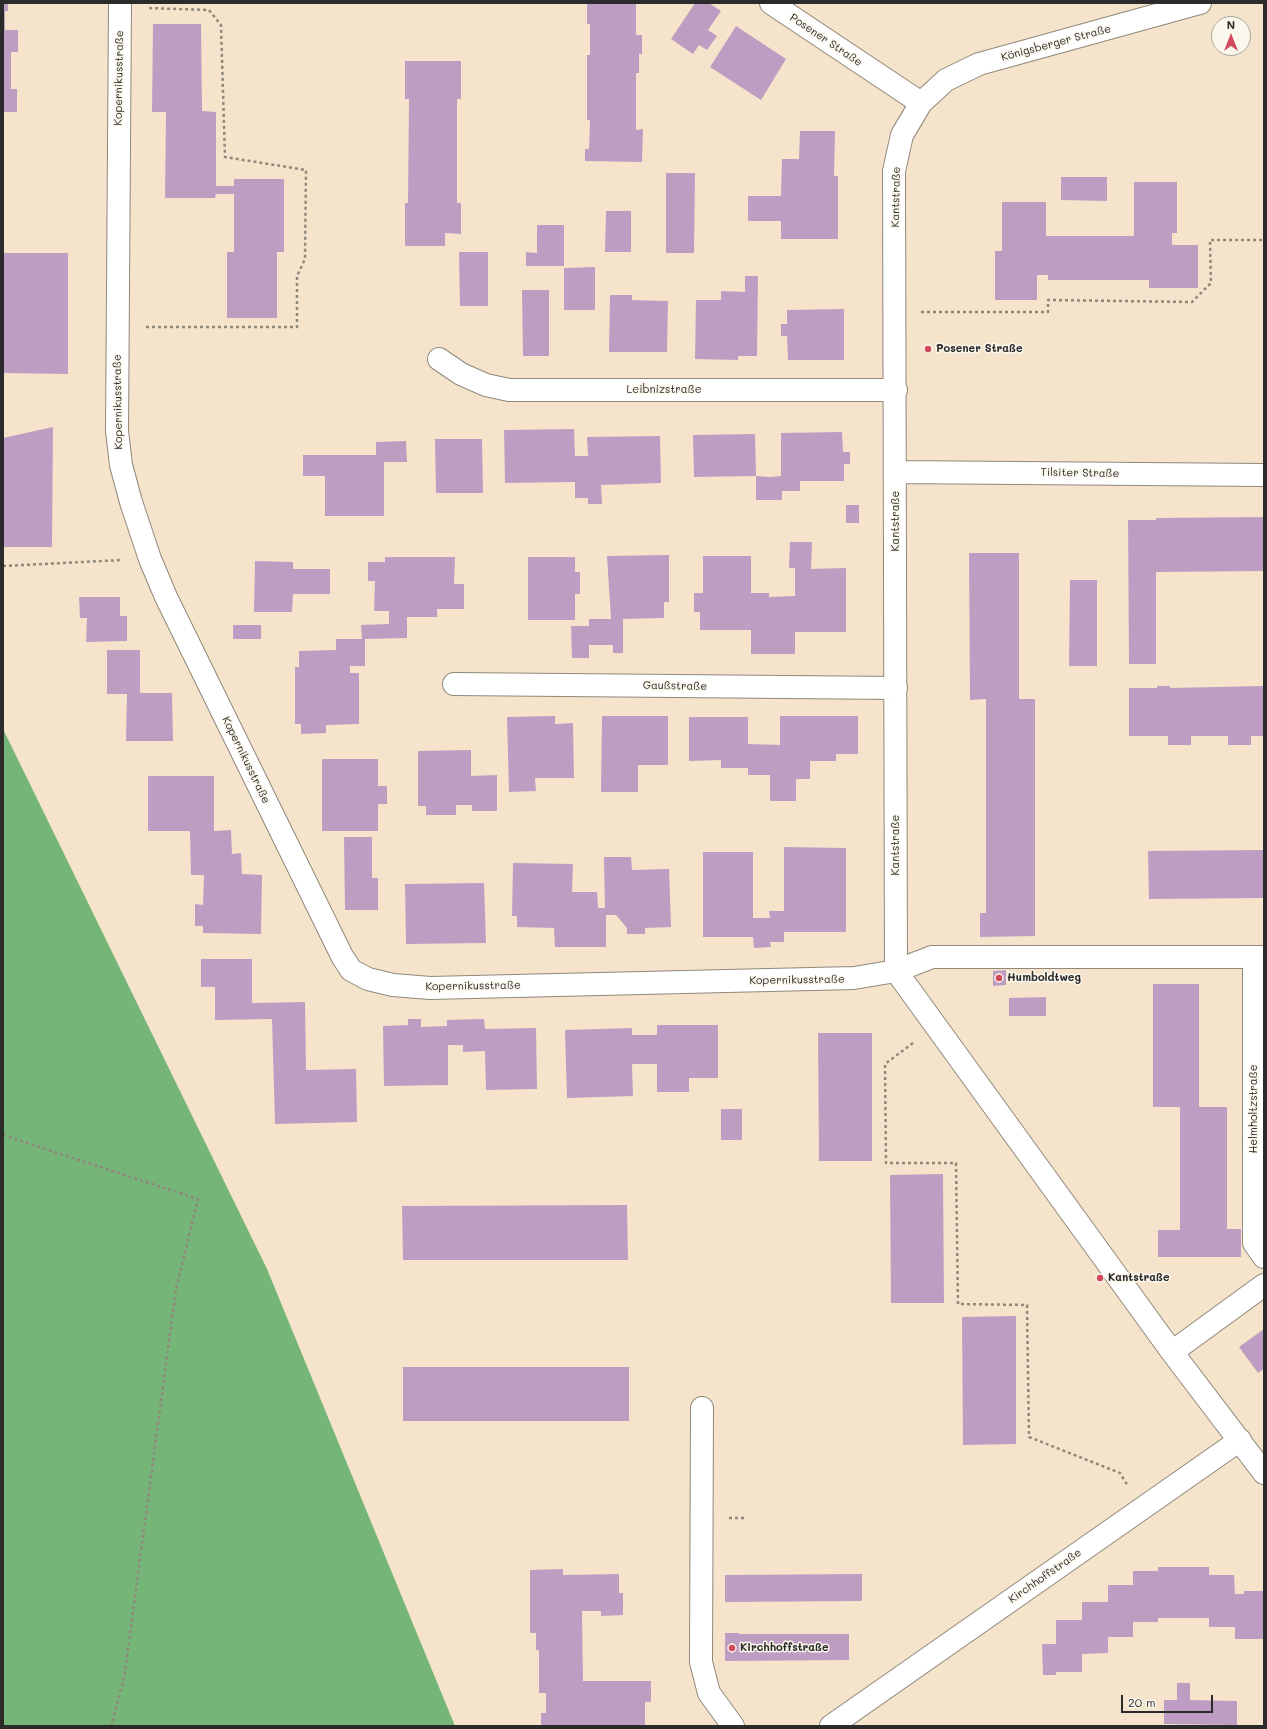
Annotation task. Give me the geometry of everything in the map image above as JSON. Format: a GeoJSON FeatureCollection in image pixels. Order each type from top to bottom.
{"type":"FeatureCollection","features":[{"type":"Feature","properties":{"kind":"street","name":"Posener Straße"},"geometry":{"type":"LineString","coordinates":[[771,3],[921,103]]}},
{"type":"Feature","properties":{"kind":"street","name":"Königsberger Straße"},"geometry":{"type":"LineString","coordinates":[[921,103],[946,80],[979,64],[1200,3]]}},
{"type":"Feature","properties":{"kind":"street","name":"Kopernikusstraße"},"geometry":{"type":"LineString","coordinates":[[120,5],[117,431],[121,464],[131,502],[150,559],[166,597],[342,956],[351,970],[368,979],[393,985],[430,988],[854,978],[896,971]]}},
{"type":"Feature","properties":{"kind":"street","name":"Kantstraße"},"geometry":{"type":"LineString","coordinates":[[896,971],[896,312],[894,171],[902,135],[921,103]]}},
{"type":"Feature","properties":{"kind":"street","name":"Leibnizstraße"},"geometry":{"type":"LineString","coordinates":[[439,359],[461,374],[486,385],[509,390],[896,390]]}},
{"type":"Feature","properties":{"kind":"street","name":"Tilsiter Straße"},"geometry":{"type":"LineString","coordinates":[[896,472],[1264,475]]}},
{"type":"Feature","properties":{"kind":"street","name":"Gaußstraße"},"geometry":{"type":"LineString","coordinates":[[454,684],[896,688]]}},
{"type":"Feature","properties":{"kind":"street"},"geometry":{"type":"LineString","coordinates":[[1259,957],[932,957],[896,971],[1110,1264],[1172,1352],[1264,1473]]}},
{"type":"Feature","properties":{"kind":"street","name":"Helmholtzstraße"},"geometry":{"type":"LineString","coordinates":[[1259,957],[1254,1243],[1264,1257]]}},
{"type":"Feature","properties":{"kind":"street"},"geometry":{"type":"LineString","coordinates":[[1172,1352],[1264,1285]]}},
{"type":"Feature","properties":{"kind":"street"},"geometry":{"type":"LineString","coordinates":[[702,1408],[701,1662],[709,1693],[732,1726]]}},
{"type":"Feature","properties":{"kind":"street","name":"Kirchhoffstraße"},"geometry":{"type":"LineString","coordinates":[[831,1726],[1240,1440]]}},
{"type":"Feature","properties":{"kind":"path"},"geometry":{"type":"LineString","coordinates":[[117,327],[297,327],[297,276],[305,259],[306,170],[225,157],[221,25],[209,10],[120,5]]}},
{"type":"Feature","properties":{"kind":"path"},"geometry":{"type":"LineString","coordinates":[[896,312],[1048,312],[1048,300],[1192,302],[1210,283],[1210,240],[1264,240]]}},
{"type":"Feature","properties":{"kind":"path"},"geometry":{"type":"LineString","coordinates":[[3,566],[150,559]]}},
{"type":"Feature","properties":{"kind":"path"},"geometry":{"type":"LineString","coordinates":[[935,1026],[885,1064],[886,1163],[956,1163],[958,1304],[1027,1305],[1029,1437],[1120,1474],[1143,1508]]}},
{"type":"Feature","properties":{"kind":"path"},"geometry":{"type":"LineString","coordinates":[[3,1135],[198,1199],[176,1289],[124,1679],[111,1726]]}},
{"type":"Feature","properties":{"kind":"green space"},"geometry":{"type":"Polygon","coordinates":[[[3,729],[267,1269],[455,1726],[3,1726],[3,729]]]}},
{"type":"Feature","properties":{"kind":"building"},"geometry":{"type":"Polygon","coordinates":[[[3,3],[8,3],[8,11],[5,11],[5,30],[18,30],[18,52],[11,52],[11,89],[17,89],[17,112],[3,112],[3,3]]]}},
{"type":"Feature","properties":{"kind":"building"},"geometry":{"type":"Polygon","coordinates":[[[587,3],[636,3],[636,35],[642,35],[642,54],[639,54],[639,73],[636,73],[636,130],[643,129],[642,162],[585,161],[585,149],[589,149],[590,120],[587,120],[587,55],[590,55],[590,24],[587,24],[587,3]]]}},
{"type":"Feature","properties":{"kind":"building"},"geometry":{"type":"Polygon","coordinates":[[[695,3],[709,3],[721,11],[708,30],[717,36],[707,50],[699,45],[693,54],[671,39],[695,3]]]}},
{"type":"Feature","properties":{"kind":"building"},"geometry":{"type":"Polygon","coordinates":[[[153,24],[201,24],[202,111],[216,112],[216,186],[234,186],[234,179],[284,179],[284,252],[277,252],[277,318],[227,318],[227,252],[234,252],[234,194],[216,194],[215,198],[165,198],[166,112],[152,112],[153,24]]]}},
{"type":"Feature","properties":{"kind":"building"},"geometry":{"type":"Polygon","coordinates":[[[736,26],[786,59],[761,100],[710,67],[736,26]]]}},
{"type":"Feature","properties":{"kind":"building"},"geometry":{"type":"Polygon","coordinates":[[[405,61],[461,61],[461,99],[457,99],[457,203],[461,203],[461,234],[445,233],[445,246],[405,246],[405,203],[408,203],[409,99],[405,99],[405,61]]]}},
{"type":"Feature","properties":{"kind":"building"},"geometry":{"type":"Polygon","coordinates":[[[800,131],[835,131],[834,176],[838,176],[838,239],[781,239],[781,221],[748,221],[748,196],[781,196],[782,159],[799,159],[800,131]]]}},
{"type":"Feature","properties":{"kind":"building"},"geometry":{"type":"Polygon","coordinates":[[[666,173],[695,173],[694,253],[666,253],[666,173]]]}},
{"type":"Feature","properties":{"kind":"building"},"geometry":{"type":"Polygon","coordinates":[[[1061,177],[1107,177],[1107,201],[1061,200],[1061,177]]]}},
{"type":"Feature","properties":{"kind":"building"},"geometry":{"type":"Polygon","coordinates":[[[1134,182],[1177,182],[1177,233],[1172,233],[1172,245],[1198,245],[1198,288],[1149,288],[1149,280],[1048,280],[1048,275],[1037,275],[1037,300],[995,300],[995,251],[1002,251],[1002,202],[1046,202],[1046,236],[1134,236],[1134,182]]]}},
{"type":"Feature","properties":{"kind":"building"},"geometry":{"type":"Polygon","coordinates":[[[606,211],[631,211],[631,252],[605,252],[606,211]]]}},
{"type":"Feature","properties":{"kind":"building"},"geometry":{"type":"Polygon","coordinates":[[[537,225],[564,225],[564,266],[526,266],[526,252],[537,253],[537,225]]]}},
{"type":"Feature","properties":{"kind":"building"},"geometry":{"type":"Polygon","coordinates":[[[459,252],[488,252],[488,306],[460,306],[459,252]]]}},
{"type":"Feature","properties":{"kind":"building"},"geometry":{"type":"Polygon","coordinates":[[[3,253],[68,253],[68,374],[3,373],[3,253]]]}},
{"type":"Feature","properties":{"kind":"building"},"geometry":{"type":"Polygon","coordinates":[[[595,267],[595,310],[564,310],[564,268],[595,267]]]}},
{"type":"Feature","properties":{"kind":"building"},"geometry":{"type":"Polygon","coordinates":[[[745,276],[758,276],[757,356],[738,356],[738,360],[695,359],[696,300],[721,300],[721,291],[745,292],[745,276]]]}},
{"type":"Feature","properties":{"kind":"building"},"geometry":{"type":"Polygon","coordinates":[[[522,290],[549,290],[549,356],[523,356],[522,290]]]}},
{"type":"Feature","properties":{"kind":"building"},"geometry":{"type":"Polygon","coordinates":[[[610,295],[632,295],[632,300],[668,301],[667,352],[609,352],[610,295]]]}},
{"type":"Feature","properties":{"kind":"building"},"geometry":{"type":"Polygon","coordinates":[[[844,309],[844,360],[788,360],[787,336],[781,336],[781,324],[787,324],[787,310],[844,309]]]}},
{"type":"Feature","properties":{"kind":"building"},"geometry":{"type":"Polygon","coordinates":[[[53,427],[52,547],[3,547],[3,438],[53,427]]]}},
{"type":"Feature","properties":{"kind":"building"},"geometry":{"type":"Polygon","coordinates":[[[574,429],[575,456],[588,456],[587,437],[660,436],[661,483],[601,485],[602,504],[588,504],[588,498],[575,498],[575,482],[505,483],[504,430],[574,429]]]}},
{"type":"Feature","properties":{"kind":"building"},"geometry":{"type":"Polygon","coordinates":[[[842,432],[843,452],[850,452],[850,464],[844,464],[844,481],[800,481],[800,491],[782,491],[782,500],[756,500],[756,476],[781,476],[781,433],[842,432]]]}},
{"type":"Feature","properties":{"kind":"building"},"geometry":{"type":"Polygon","coordinates":[[[755,434],[756,476],[694,477],[693,435],[755,434]]]}},
{"type":"Feature","properties":{"kind":"building"},"geometry":{"type":"Polygon","coordinates":[[[435,439],[482,439],[483,493],[436,493],[435,439]]]}},
{"type":"Feature","properties":{"kind":"building"},"geometry":{"type":"Polygon","coordinates":[[[406,441],[407,462],[384,462],[384,516],[325,516],[325,476],[303,476],[303,455],[376,455],[376,442],[406,441]]]}},
{"type":"Feature","properties":{"kind":"building"},"geometry":{"type":"Polygon","coordinates":[[[846,505],[859,505],[859,523],[846,523],[846,505]]]}},
{"type":"Feature","properties":{"kind":"building"},"geometry":{"type":"Polygon","coordinates":[[[1264,517],[1264,571],[1156,572],[1156,664],[1129,664],[1128,520],[1156,520],[1156,518],[1264,517]]]}},
{"type":"Feature","properties":{"kind":"building"},"geometry":{"type":"Polygon","coordinates":[[[790,542],[812,542],[811,569],[846,568],[846,632],[795,632],[795,654],[751,654],[751,630],[700,630],[700,612],[694,612],[694,593],[703,593],[703,556],[751,556],[751,593],[769,593],[769,597],[795,596],[795,568],[789,568],[790,542]]]}},
{"type":"Feature","properties":{"kind":"building"},"geometry":{"type":"Polygon","coordinates":[[[969,553],[1019,553],[1019,699],[1035,699],[1035,936],[980,937],[980,913],[986,913],[986,699],[970,700],[969,553]]]}},
{"type":"Feature","properties":{"kind":"building"},"geometry":{"type":"Polygon","coordinates":[[[669,555],[669,602],[664,602],[664,618],[623,619],[623,653],[613,653],[613,645],[589,645],[589,658],[572,658],[571,626],[589,626],[589,619],[611,619],[607,556],[669,555]]]}},
{"type":"Feature","properties":{"kind":"building"},"geometry":{"type":"Polygon","coordinates":[[[385,557],[455,557],[454,584],[464,584],[464,609],[437,609],[437,617],[407,617],[407,638],[365,639],[365,666],[350,666],[350,673],[359,673],[359,724],[326,725],[326,733],[301,734],[301,724],[295,724],[295,667],[299,667],[299,651],[336,650],[336,639],[362,639],[361,625],[389,624],[389,611],[374,611],[375,581],[368,581],[368,562],[385,562],[385,557]]]}},
{"type":"Feature","properties":{"kind":"building"},"geometry":{"type":"Polygon","coordinates":[[[528,557],[575,557],[575,572],[580,572],[580,594],[575,594],[575,620],[528,620],[528,557]]]}},
{"type":"Feature","properties":{"kind":"building"},"geometry":{"type":"Polygon","coordinates":[[[255,561],[293,562],[293,569],[330,569],[330,594],[293,594],[292,612],[254,612],[255,561]]]}},
{"type":"Feature","properties":{"kind":"building"},"geometry":{"type":"Polygon","coordinates":[[[1070,580],[1097,580],[1097,666],[1069,666],[1070,580]]]}},
{"type":"Feature","properties":{"kind":"building"},"geometry":{"type":"Polygon","coordinates":[[[79,597],[120,597],[120,616],[127,616],[127,641],[86,642],[87,618],[80,618],[79,597]]]}},
{"type":"Feature","properties":{"kind":"building"},"geometry":{"type":"Polygon","coordinates":[[[233,625],[261,625],[261,639],[233,639],[233,625]]]}},
{"type":"Feature","properties":{"kind":"building"},"geometry":{"type":"Polygon","coordinates":[[[107,650],[140,650],[140,693],[172,693],[173,741],[126,741],[127,694],[107,694],[107,650]]]}},
{"type":"Feature","properties":{"kind":"building"},"geometry":{"type":"Polygon","coordinates":[[[1157,686],[1170,686],[1170,688],[1263,686],[1264,736],[1251,736],[1251,745],[1228,745],[1228,736],[1191,736],[1191,745],[1168,745],[1168,736],[1129,736],[1129,688],[1157,688],[1157,686]]]}},
{"type":"Feature","properties":{"kind":"building"},"geometry":{"type":"Polygon","coordinates":[[[555,716],[555,724],[573,723],[574,778],[535,778],[536,791],[509,792],[507,717],[555,716]]]}},
{"type":"Feature","properties":{"kind":"building"},"geometry":{"type":"Polygon","coordinates":[[[602,716],[668,716],[668,765],[638,765],[638,792],[601,792],[602,716]]]}},
{"type":"Feature","properties":{"kind":"building"},"geometry":{"type":"Polygon","coordinates":[[[780,716],[858,716],[858,754],[836,754],[836,761],[810,761],[810,779],[796,779],[796,801],[770,801],[770,775],[748,775],[748,768],[721,768],[721,760],[689,761],[689,717],[748,717],[748,744],[780,745],[780,716]]]}},
{"type":"Feature","properties":{"kind":"building"},"geometry":{"type":"Polygon","coordinates":[[[471,750],[471,776],[497,775],[497,811],[472,811],[472,805],[456,805],[456,815],[426,815],[426,806],[418,806],[418,751],[471,750]]]}},
{"type":"Feature","properties":{"kind":"building"},"geometry":{"type":"Polygon","coordinates":[[[322,759],[378,759],[378,786],[387,786],[387,804],[378,804],[378,831],[322,831],[322,759]]]}},
{"type":"Feature","properties":{"kind":"building"},"geometry":{"type":"Polygon","coordinates":[[[148,776],[214,776],[214,831],[231,830],[232,854],[241,853],[242,874],[262,875],[261,934],[203,933],[203,926],[195,926],[195,904],[203,905],[204,875],[191,875],[190,831],[148,831],[148,776]]]}},
{"type":"Feature","properties":{"kind":"building"},"geometry":{"type":"Polygon","coordinates":[[[344,837],[372,837],[372,878],[378,878],[378,910],[345,910],[344,837]]]}},
{"type":"Feature","properties":{"kind":"building"},"geometry":{"type":"Polygon","coordinates":[[[784,847],[846,848],[846,932],[784,932],[784,942],[770,942],[771,947],[754,948],[753,937],[703,937],[703,852],[753,852],[753,918],[770,918],[769,911],[784,911],[784,847]]]}},
{"type":"Feature","properties":{"kind":"building"},"geometry":{"type":"Polygon","coordinates":[[[1264,850],[1264,898],[1149,899],[1148,851],[1264,850]]]}},
{"type":"Feature","properties":{"kind":"building"},"geometry":{"type":"Polygon","coordinates":[[[604,857],[631,857],[632,870],[669,869],[671,927],[645,928],[645,934],[627,934],[627,928],[616,915],[606,915],[606,947],[555,947],[554,928],[517,927],[517,916],[512,916],[513,863],[573,864],[572,892],[597,892],[598,908],[605,908],[604,857]]]}},
{"type":"Feature","properties":{"kind":"building"},"geometry":{"type":"Polygon","coordinates":[[[484,883],[486,943],[406,944],[405,884],[484,883]]]}},
{"type":"Feature","properties":{"kind":"building"},"geometry":{"type":"Polygon","coordinates":[[[201,959],[252,959],[252,1003],[305,1002],[306,1070],[356,1069],[357,1122],[275,1124],[272,1019],[215,1020],[215,987],[201,987],[201,959]]]}},
{"type":"Feature","properties":{"kind":"building","name":"Humboldtweg"},"geometry":{"type":"Polygon","coordinates":[[[1006,970],[1006,985],[993,986],[993,971],[1006,970]]]}},
{"type":"Feature","properties":{"kind":"building"},"geometry":{"type":"Polygon","coordinates":[[[1153,984],[1199,984],[1199,1107],[1227,1107],[1227,1229],[1241,1229],[1241,1257],[1158,1257],[1158,1230],[1180,1230],[1180,1107],[1153,1107],[1153,984]]]}},
{"type":"Feature","properties":{"kind":"building"},"geometry":{"type":"Polygon","coordinates":[[[1046,997],[1046,1016],[1009,1016],[1009,998],[1046,997]]]}},
{"type":"Feature","properties":{"kind":"building"},"geometry":{"type":"Polygon","coordinates":[[[408,1019],[421,1019],[421,1027],[447,1026],[447,1020],[484,1019],[485,1029],[536,1028],[537,1089],[486,1090],[485,1051],[463,1052],[463,1045],[448,1045],[448,1085],[384,1086],[383,1026],[408,1025],[408,1019]]]}},
{"type":"Feature","properties":{"kind":"building"},"geometry":{"type":"Polygon","coordinates":[[[657,1025],[718,1025],[718,1078],[689,1078],[689,1092],[657,1092],[657,1064],[632,1064],[633,1096],[567,1098],[565,1030],[632,1028],[632,1035],[657,1035],[657,1025]]]}},
{"type":"Feature","properties":{"kind":"building"},"geometry":{"type":"Polygon","coordinates":[[[818,1033],[872,1033],[872,1161],[819,1161],[818,1033]]]}},
{"type":"Feature","properties":{"kind":"building"},"geometry":{"type":"Polygon","coordinates":[[[721,1109],[742,1109],[742,1140],[721,1140],[721,1109]]]}},
{"type":"Feature","properties":{"kind":"building"},"geometry":{"type":"Polygon","coordinates":[[[943,1174],[944,1303],[891,1303],[890,1175],[943,1174]]]}},
{"type":"Feature","properties":{"kind":"building"},"geometry":{"type":"Polygon","coordinates":[[[627,1205],[628,1260],[403,1260],[402,1206],[627,1205]]]}},
{"type":"Feature","properties":{"kind":"building"},"geometry":{"type":"Polygon","coordinates":[[[1016,1316],[1016,1444],[963,1445],[962,1317],[1016,1316]]]}},
{"type":"Feature","properties":{"kind":"building"},"geometry":{"type":"Polygon","coordinates":[[[1264,1329],[1264,1369],[1258,1373],[1239,1347],[1264,1329]]]}},
{"type":"Feature","properties":{"kind":"building"},"geometry":{"type":"Polygon","coordinates":[[[403,1367],[629,1367],[629,1421],[403,1421],[403,1367]]]}},
{"type":"Feature","properties":{"kind":"building"},"geometry":{"type":"Polygon","coordinates":[[[1158,1567],[1209,1567],[1209,1575],[1234,1575],[1235,1594],[1244,1594],[1244,1591],[1264,1591],[1264,1639],[1235,1639],[1235,1627],[1209,1627],[1209,1618],[1158,1618],[1158,1622],[1133,1622],[1133,1637],[1108,1637],[1108,1653],[1082,1654],[1082,1672],[1056,1672],[1056,1675],[1043,1675],[1042,1644],[1056,1644],[1056,1620],[1082,1620],[1082,1602],[1108,1602],[1108,1585],[1133,1585],[1133,1571],[1158,1571],[1158,1567]]]}},
{"type":"Feature","properties":{"kind":"building"},"geometry":{"type":"Polygon","coordinates":[[[563,1569],[563,1575],[619,1574],[619,1593],[623,1593],[623,1615],[601,1616],[601,1611],[582,1611],[583,1681],[651,1681],[651,1702],[645,1702],[645,1726],[541,1726],[541,1713],[546,1713],[546,1693],[539,1693],[539,1650],[536,1650],[536,1633],[530,1633],[530,1570],[563,1569]]]}},
{"type":"Feature","properties":{"kind":"building"},"geometry":{"type":"Polygon","coordinates":[[[862,1574],[862,1601],[725,1602],[725,1575],[862,1574]]]}},
{"type":"Feature","properties":{"kind":"building"},"geometry":{"type":"Polygon","coordinates":[[[725,1633],[849,1634],[849,1660],[725,1661],[725,1633]]]}},
{"type":"Feature","properties":{"kind":"building"},"geometry":{"type":"Polygon","coordinates":[[[1177,1683],[1190,1683],[1190,1700],[1237,1701],[1237,1725],[1164,1724],[1164,1700],[1177,1700],[1177,1683]]]}},
{"type":"Feature","properties":{"kind":"place","name":"Posener Straße"},"geometry":{"type":"Point","coordinates":[928,349]}},
{"type":"Feature","properties":{"kind":"place","name":"Humboldtweg"},"geometry":{"type":"Point","coordinates":[999,978]}},
{"type":"Feature","properties":{"kind":"place","name":"Kantstraße"},"geometry":{"type":"Point","coordinates":[1100,1278]}},
{"type":"Feature","properties":{"kind":"place","name":"Kirchhoffstraße"},"geometry":{"type":"Point","coordinates":[732,1648]}}]}
